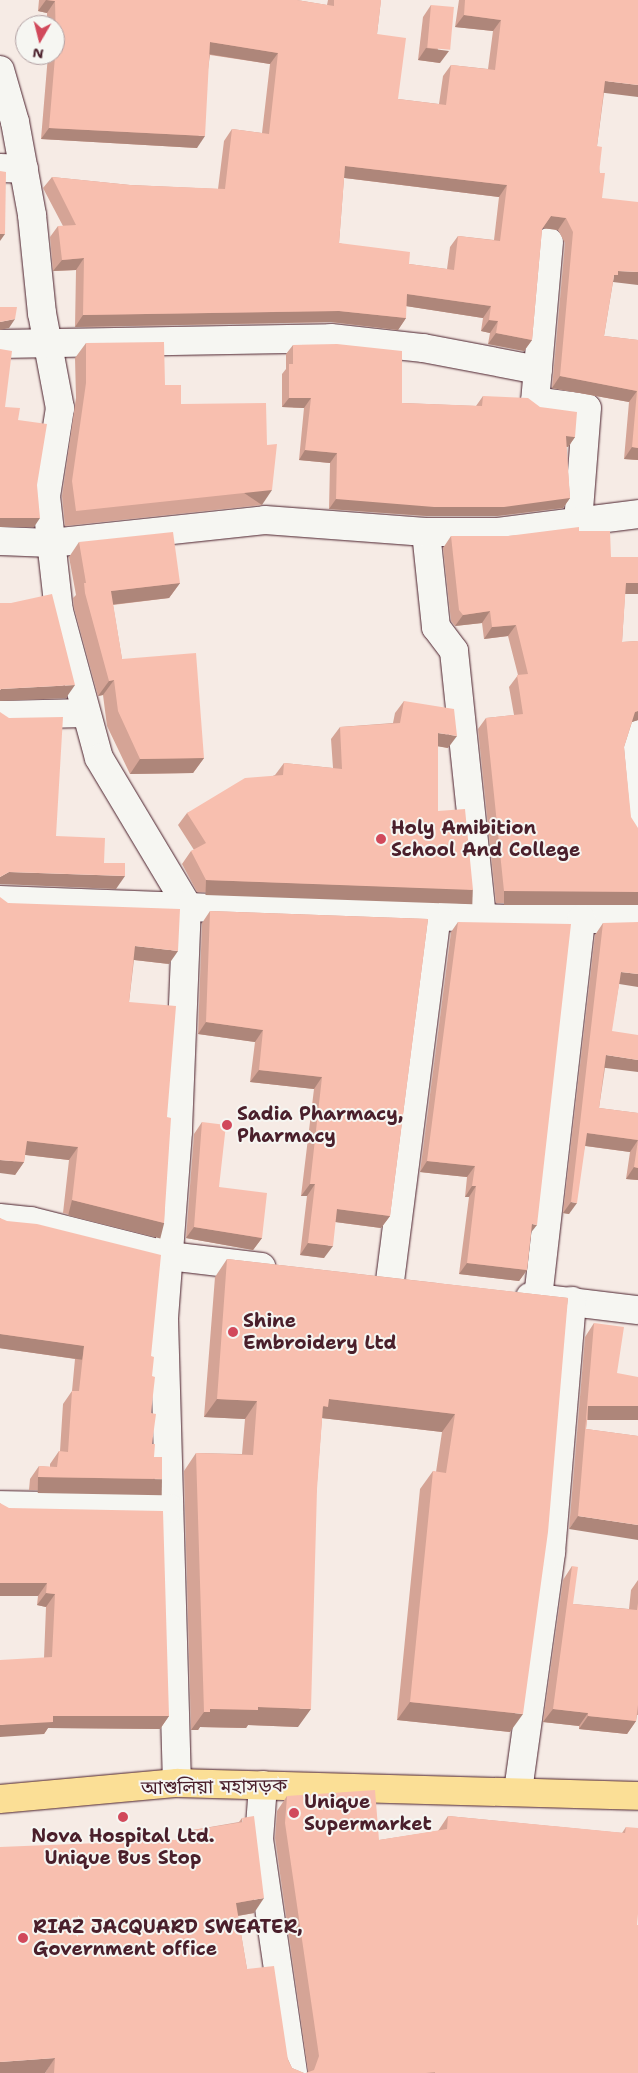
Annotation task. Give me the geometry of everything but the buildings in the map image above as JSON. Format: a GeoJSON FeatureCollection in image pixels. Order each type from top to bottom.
{"type":"FeatureCollection","features":[{"type":"Feature","properties":{"kind":"highway","name":"আশুলিয়া মহাসড়ক"},"geometry":{"type":"LineString","coordinates":[[0,1800],[177,1783],[518,1791],[638,1796]]}},
{"type":"Feature","properties":{"kind":"street"},"geometry":{"type":"LineString","coordinates":[[0,70],[12,169],[60,408],[46,496],[59,611],[99,758],[188,905],[178,1132],[164,1319],[177,1783]]}},
{"type":"Feature","properties":{"kind":"street"},"geometry":{"type":"LineString","coordinates":[[549,242],[534,401],[587,408],[578,522]]}},
{"type":"Feature","properties":{"kind":"street"},"geometry":{"type":"LineString","coordinates":[[0,344],[48,345],[331,338],[423,348],[538,370]]}},
{"type":"Feature","properties":{"kind":"street"},"geometry":{"type":"LineString","coordinates":[[0,541],[51,543],[265,520],[426,532],[498,532],[638,514]]}},
{"type":"Feature","properties":{"kind":"street"},"geometry":{"type":"LineString","coordinates":[[426,532],[436,627],[454,651],[482,918]]}},
{"type":"Feature","properties":{"kind":"street"},"geometry":{"type":"LineString","coordinates":[[0,715],[86,713]]}},
{"type":"Feature","properties":{"kind":"street"},"geometry":{"type":"LineString","coordinates":[[638,734],[631,762],[638,827]]}},
{"type":"Feature","properties":{"kind":"street"},"geometry":{"type":"LineString","coordinates":[[0,900],[188,905],[482,918],[638,919]]}},
{"type":"Feature","properties":{"kind":"street"},"geometry":{"type":"LineString","coordinates":[[390,1281],[437,916]]}},
{"type":"Feature","properties":{"kind":"street"},"geometry":{"type":"LineString","coordinates":[[538,1298],[581,919]]}},
{"type":"Feature","properties":{"kind":"street"},"geometry":{"type":"LineString","coordinates":[[0,1218],[31,1220],[169,1256],[284,1269]]}},
{"type":"Feature","properties":{"kind":"street"},"geometry":{"type":"LineString","coordinates":[[361,1278],[420,1284]]}},
{"type":"Feature","properties":{"kind":"street"},"geometry":{"type":"LineString","coordinates":[[508,1294],[638,1310]]}},
{"type":"Feature","properties":{"kind":"street"},"geometry":{"type":"LineString","coordinates":[[518,1791],[551,1552],[572,1302]]}},
{"type":"Feature","properties":{"kind":"street"},"geometry":{"type":"LineString","coordinates":[[0,1505],[169,1508]]}},
{"type":"Feature","properties":{"kind":"street"},"geometry":{"type":"LineString","coordinates":[[263,1785],[259,1839],[293,2073]]}},
{"type":"Feature","properties":{"kind":"place","name":"Holy Amibition School And College"},"geometry":{"type":"Point","coordinates":[381,839]}},
{"type":"Feature","properties":{"kind":"place","name":"Sadia Pharmacy, Pharmacy"},"geometry":{"type":"Point","coordinates":[227,1125]}},
{"type":"Feature","properties":{"kind":"place","name":"Shine Embroidery Ltd"},"geometry":{"type":"Point","coordinates":[233,1332]}},
{"type":"Feature","properties":{"kind":"place","name":"Unique Supermarket"},"geometry":{"type":"Point","coordinates":[294,1813]}},
{"type":"Feature","properties":{"kind":"place","name":"Nova Hospital Ltd. Unique Bus Stop"},"geometry":{"type":"Point","coordinates":[123,1817]}},
{"type":"Feature","properties":{"kind":"place","name":"RIAZ JACQUARD SWEATER, Government office"},"geometry":{"type":"Point","coordinates":[23,1938]}}]}
